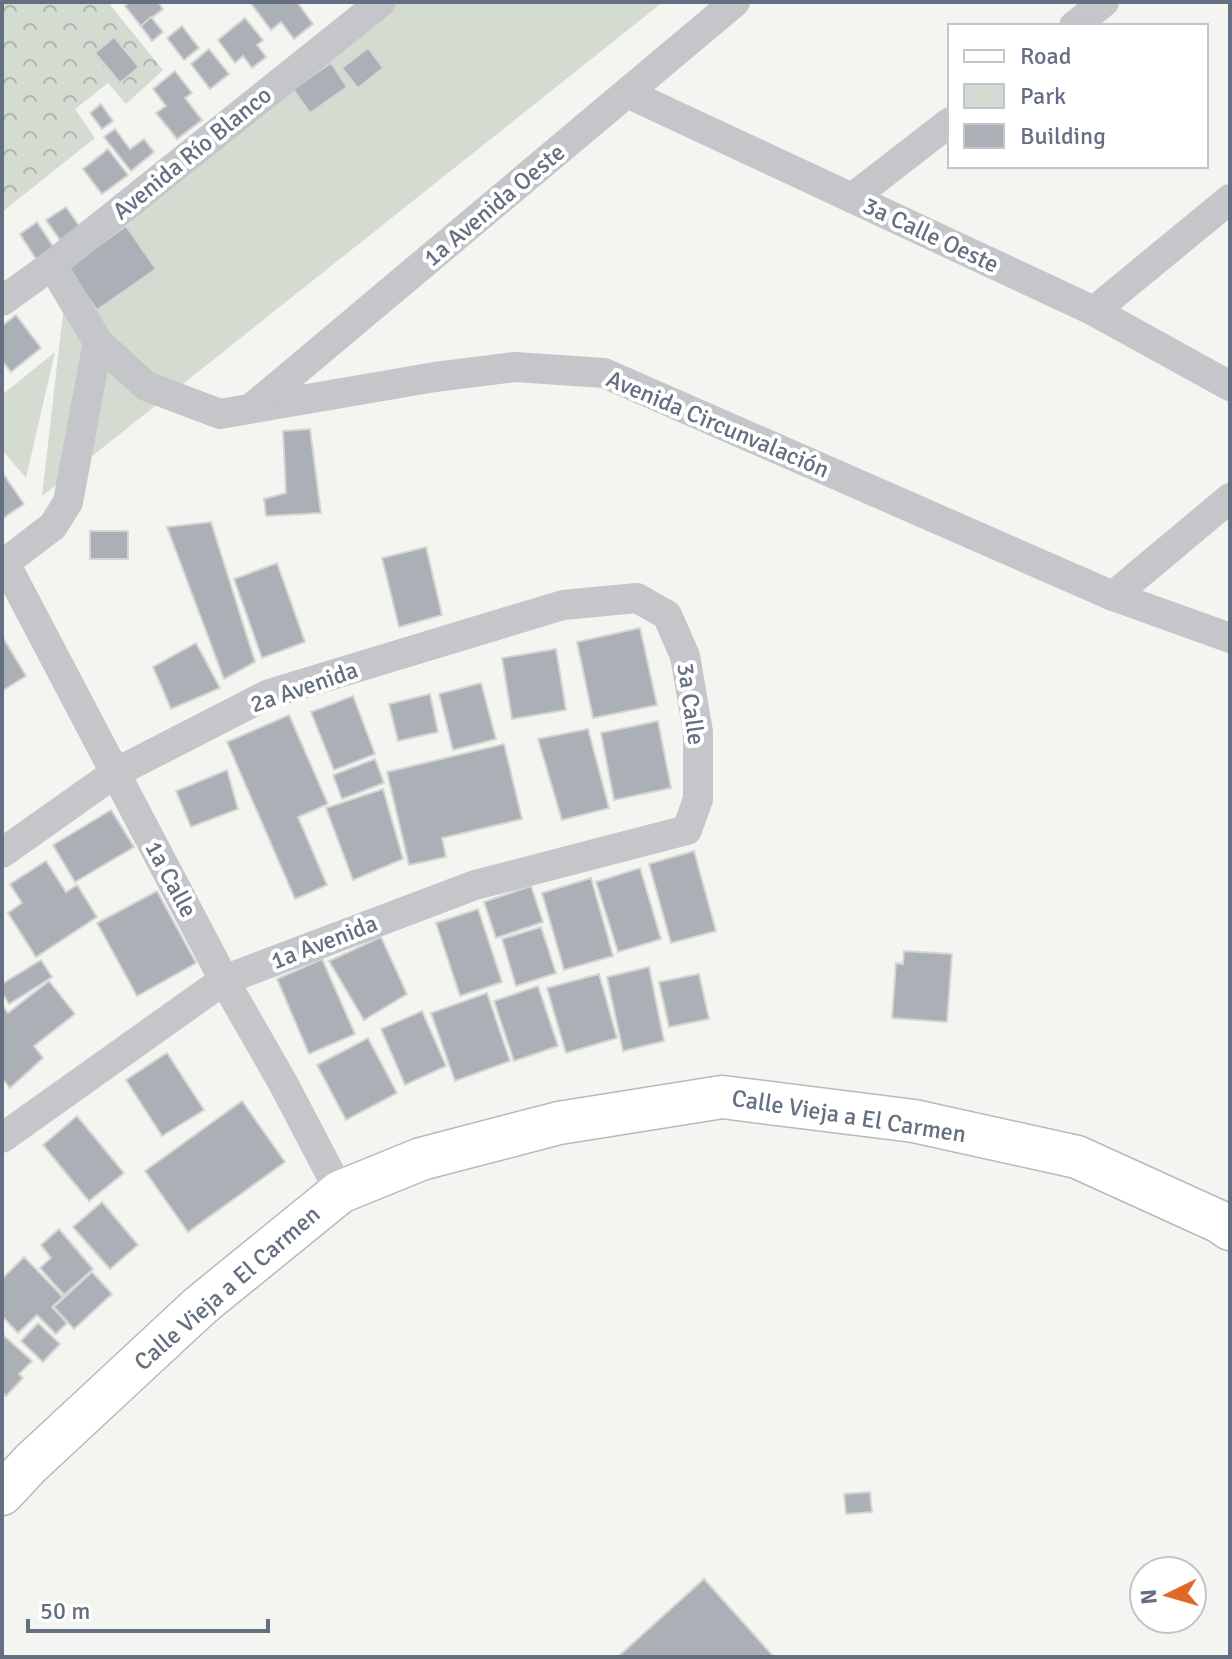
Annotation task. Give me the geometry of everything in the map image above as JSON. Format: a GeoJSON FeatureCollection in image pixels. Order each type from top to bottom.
{"type":"FeatureCollection","features":[{"type":"Feature","properties":{"kind":"street","name":"Avenida Río Blanco"},"geometry":{"type":"LineString","coordinates":[[2,301],[52,265],[381,2]]}},
{"type":"Feature","properties":{"kind":"street","name":"1a Avenida Oeste"},"geometry":{"type":"LineString","coordinates":[[253,407],[735,2]]}},
{"type":"Feature","properties":{"kind":"street"},"geometry":{"type":"LineString","coordinates":[[1076,24],[1104,2]]}},
{"type":"Feature","properties":{"kind":"street","name":"3a Calle Oeste"},"geometry":{"type":"LineString","coordinates":[[627,93],[1094,311],[1230,386]]}},
{"type":"Feature","properties":{"kind":"street"},"geometry":{"type":"LineString","coordinates":[[852,198],[948,124]]}},
{"type":"Feature","properties":{"kind":"street"},"geometry":{"type":"LineString","coordinates":[[1094,311],[1230,199]]}},
{"type":"Feature","properties":{"kind":"street","name":"Avenida Circunvalación"},"geometry":{"type":"LineString","coordinates":[[52,265],[98,342],[146,386],[220,414],[435,377],[515,367],[604,373],[1113,596],[1230,638]]}},
{"type":"Feature","properties":{"kind":"street"},"geometry":{"type":"LineString","coordinates":[[3,564],[53,526],[68,502],[98,342]]}},
{"type":"Feature","properties":{"kind":"street"},"geometry":{"type":"LineString","coordinates":[[1113,596],[1230,498]]}},
{"type":"Feature","properties":{"kind":"street","name":"1a Calle"},"geometry":{"type":"LineString","coordinates":[[3,564],[340,1192]]}},
{"type":"Feature","properties":{"kind":"street","name":"2a Avenida"},"geometry":{"type":"LineString","coordinates":[[2,853],[115,773],[269,694],[563,605],[637,598]]}},
{"type":"Feature","properties":{"kind":"street","name":"3a Calle"},"geometry":{"type":"LineString","coordinates":[[637,598],[667,615],[685,656],[698,732],[698,799],[687,830]]}},
{"type":"Feature","properties":{"kind":"street","name":"1a Avenida"},"geometry":{"type":"LineString","coordinates":[[2,1138],[224,980],[475,885],[687,830]]}},
{"type":"Feature","properties":{"kind":"street","name":"Calle Vieja a El Carmen"},"geometry":{"type":"LineString","coordinates":[[2,1494],[31,1463],[201,1305],[340,1192],[421,1159],[559,1123],[722,1097],[914,1121],[1077,1157],[1230,1229]]}},
{"type":"Feature","properties":{"kind":"green space"},"geometry":{"type":"Polygon","coordinates":[[[2,2],[113,2],[110,5],[163,70],[126,104],[108,83],[75,109],[95,138],[2,212],[2,2]]]}},
{"type":"Feature","properties":{"kind":"green space"},"geometry":{"type":"Polygon","coordinates":[[[377,2],[663,2],[42,496],[63,313],[40,267],[377,2]]]}},
{"type":"Feature","properties":{"kind":"green space"},"geometry":{"type":"Polygon","coordinates":[[[55,352],[26,478],[2,450],[2,395],[55,352]]]}},
{"type":"Feature","properties":{"kind":"building"},"geometry":{"type":"Polygon","coordinates":[[[130,2],[158,2],[163,9],[141,26],[125,6],[130,2]]]}},
{"type":"Feature","properties":{"kind":"building"},"geometry":{"type":"Polygon","coordinates":[[[250,2],[297,2],[313,24],[294,39],[281,22],[271,30],[250,2]]]}},
{"type":"Feature","properties":{"kind":"building"},"geometry":{"type":"Polygon","coordinates":[[[151,17],[163,32],[152,41],[141,26],[151,17]]]}},
{"type":"Feature","properties":{"kind":"building"},"geometry":{"type":"Polygon","coordinates":[[[245,18],[263,40],[257,45],[266,57],[252,68],[243,56],[235,63],[218,40],[245,18]]]}},
{"type":"Feature","properties":{"kind":"building"},"geometry":{"type":"Polygon","coordinates":[[[182,26],[199,48],[184,60],[167,38],[182,26]]]}},
{"type":"Feature","properties":{"kind":"building"},"geometry":{"type":"Polygon","coordinates":[[[114,37],[139,67],[120,83],[95,53],[114,37]]]}},
{"type":"Feature","properties":{"kind":"building"},"geometry":{"type":"Polygon","coordinates":[[[368,48],[383,68],[358,88],[342,68],[368,48]]]}},
{"type":"Feature","properties":{"kind":"building"},"geometry":{"type":"Polygon","coordinates":[[[209,49],[229,74],[210,89],[191,64],[209,49]]]}},
{"type":"Feature","properties":{"kind":"building"},"geometry":{"type":"Polygon","coordinates":[[[331,63],[347,87],[310,113],[293,89],[331,63]]]}},
{"type":"Feature","properties":{"kind":"building"},"geometry":{"type":"Polygon","coordinates":[[[175,71],[192,93],[185,98],[202,120],[177,139],[156,113],[166,106],[153,89],[175,71]]]}},
{"type":"Feature","properties":{"kind":"building"},"geometry":{"type":"Polygon","coordinates":[[[101,104],[113,121],[102,129],[90,113],[101,104]]]}},
{"type":"Feature","properties":{"kind":"building"},"geometry":{"type":"Polygon","coordinates":[[[115,129],[130,149],[144,139],[154,152],[131,171],[104,137],[115,129]]]}},
{"type":"Feature","properties":{"kind":"building"},"geometry":{"type":"Polygon","coordinates":[[[108,149],[128,175],[102,194],[83,169],[108,149]]]}},
{"type":"Feature","properties":{"kind":"building"},"geometry":{"type":"Polygon","coordinates":[[[66,207],[80,227],[60,240],[46,220],[66,207]]]}},
{"type":"Feature","properties":{"kind":"building"},"geometry":{"type":"Polygon","coordinates":[[[37,222],[54,248],[36,259],[20,234],[37,222]]]}},
{"type":"Feature","properties":{"kind":"building"},"geometry":{"type":"Polygon","coordinates":[[[126,226],[156,269],[97,310],[67,268],[126,226]]]}},
{"type":"Feature","properties":{"kind":"building"},"geometry":{"type":"Polygon","coordinates":[[[16,315],[41,348],[11,372],[2,361],[2,326],[16,315]]]}},
{"type":"Feature","properties":{"kind":"building"},"geometry":{"type":"Polygon","coordinates":[[[310,429],[321,513],[266,516],[264,499],[286,493],[283,431],[310,429]]]}},
{"type":"Feature","properties":{"kind":"building"},"geometry":{"type":"Polygon","coordinates":[[[2,472],[24,504],[2,519],[2,472]]]}},
{"type":"Feature","properties":{"kind":"building"},"geometry":{"type":"Polygon","coordinates":[[[211,522],[255,662],[224,679],[167,527],[211,522]]]}},
{"type":"Feature","properties":{"kind":"building"},"geometry":{"type":"Polygon","coordinates":[[[90,531],[128,531],[128,559],[90,559],[90,531]]]}},
{"type":"Feature","properties":{"kind":"building"},"geometry":{"type":"Polygon","coordinates":[[[426,547],[442,615],[399,627],[382,558],[426,547]]]}},
{"type":"Feature","properties":{"kind":"building"},"geometry":{"type":"Polygon","coordinates":[[[277,563],[305,642],[262,658],[234,579],[277,563]]]}},
{"type":"Feature","properties":{"kind":"building"},"geometry":{"type":"Polygon","coordinates":[[[640,628],[657,705],[593,718],[577,642],[640,628]]]}},
{"type":"Feature","properties":{"kind":"building"},"geometry":{"type":"Polygon","coordinates":[[[2,636],[26,676],[2,691],[2,636]]]}},
{"type":"Feature","properties":{"kind":"building"},"geometry":{"type":"Polygon","coordinates":[[[196,643],[220,688],[171,709],[153,667],[196,643]]]}},
{"type":"Feature","properties":{"kind":"building"},"geometry":{"type":"Polygon","coordinates":[[[556,649],[566,710],[512,719],[502,658],[556,649]]]}},
{"type":"Feature","properties":{"kind":"building"},"geometry":{"type":"Polygon","coordinates":[[[481,683],[496,739],[453,750],[439,694],[481,683]]]}},
{"type":"Feature","properties":{"kind":"building"},"geometry":{"type":"Polygon","coordinates":[[[430,694],[438,732],[398,741],[389,704],[430,694]]]}},
{"type":"Feature","properties":{"kind":"building"},"geometry":{"type":"Polygon","coordinates":[[[353,696],[375,754],[334,770],[311,712],[353,696]]]}},
{"type":"Feature","properties":{"kind":"building"},"geometry":{"type":"Polygon","coordinates":[[[289,715],[328,804],[298,817],[327,885],[295,899],[227,742],[289,715]]]}},
{"type":"Feature","properties":{"kind":"building"},"geometry":{"type":"Polygon","coordinates":[[[658,721],[671,788],[614,800],[601,733],[658,721]]]}},
{"type":"Feature","properties":{"kind":"building"},"geometry":{"type":"Polygon","coordinates":[[[588,729],[609,808],[562,820],[538,739],[588,729]]]}},
{"type":"Feature","properties":{"kind":"building"},"geometry":{"type":"Polygon","coordinates":[[[504,744],[522,819],[442,838],[446,857],[409,865],[387,772],[504,744]]]}},
{"type":"Feature","properties":{"kind":"building"},"geometry":{"type":"Polygon","coordinates":[[[375,759],[384,783],[342,799],[333,775],[375,759]]]}},
{"type":"Feature","properties":{"kind":"building"},"geometry":{"type":"Polygon","coordinates":[[[227,770],[238,809],[191,827],[176,791],[227,770]]]}},
{"type":"Feature","properties":{"kind":"building"},"geometry":{"type":"Polygon","coordinates":[[[383,789],[403,859],[353,880],[326,808],[383,789]]]}},
{"type":"Feature","properties":{"kind":"building"},"geometry":{"type":"Polygon","coordinates":[[[111,810],[134,847],[75,882],[53,845],[111,810]]]}},
{"type":"Feature","properties":{"kind":"building"},"geometry":{"type":"Polygon","coordinates":[[[694,851],[716,931],[671,943],[649,864],[694,851]]]}},
{"type":"Feature","properties":{"kind":"building"},"geometry":{"type":"Polygon","coordinates":[[[46,861],[66,892],[77,885],[97,917],[36,957],[8,913],[22,903],[10,884],[46,861]]]}},
{"type":"Feature","properties":{"kind":"building"},"geometry":{"type":"Polygon","coordinates":[[[640,868],[661,939],[618,952],[596,882],[640,868]]]}},
{"type":"Feature","properties":{"kind":"building"},"geometry":{"type":"Polygon","coordinates":[[[591,878],[613,956],[564,970],[542,893],[591,878]]]}},
{"type":"Feature","properties":{"kind":"building"},"geometry":{"type":"Polygon","coordinates":[[[531,886],[543,922],[496,938],[484,902],[531,886]]]}},
{"type":"Feature","properties":{"kind":"building"},"geometry":{"type":"Polygon","coordinates":[[[157,891],[196,963],[137,996],[97,923],[157,891]]]}},
{"type":"Feature","properties":{"kind":"building"},"geometry":{"type":"Polygon","coordinates":[[[478,909],[502,982],[460,996],[436,923],[478,909]]]}},
{"type":"Feature","properties":{"kind":"building"},"geometry":{"type":"Polygon","coordinates":[[[541,927],[556,973],[516,986],[502,939],[541,927]]]}},
{"type":"Feature","properties":{"kind":"building"},"geometry":{"type":"Polygon","coordinates":[[[381,937],[407,994],[364,1020],[329,961],[381,937]]]}},
{"type":"Feature","properties":{"kind":"building"},"geometry":{"type":"Polygon","coordinates":[[[904,951],[952,954],[947,1022],[892,1018],[896,963],[903,964],[904,951]]]}},
{"type":"Feature","properties":{"kind":"building"},"geometry":{"type":"Polygon","coordinates":[[[322,959],[355,1034],[309,1054],[277,979],[322,959]]]}},
{"type":"Feature","properties":{"kind":"building"},"geometry":{"type":"Polygon","coordinates":[[[41,960],[52,977],[9,1004],[2,993],[2,984],[41,960]]]}},
{"type":"Feature","properties":{"kind":"building"},"geometry":{"type":"Polygon","coordinates":[[[649,967],[664,1041],[623,1051],[607,977],[649,967]]]}},
{"type":"Feature","properties":{"kind":"building"},"geometry":{"type":"Polygon","coordinates":[[[599,974],[617,1038],[566,1053],[547,988],[599,974]]]}},
{"type":"Feature","properties":{"kind":"building"},"geometry":{"type":"Polygon","coordinates":[[[699,974],[709,1019],[669,1027],[659,982],[699,974]]]}},
{"type":"Feature","properties":{"kind":"building"},"geometry":{"type":"Polygon","coordinates":[[[49,981],[75,1014],[34,1046],[43,1058],[10,1088],[2,1078],[2,1005],[8,1013],[49,981]]]}},
{"type":"Feature","properties":{"kind":"building"},"geometry":{"type":"Polygon","coordinates":[[[538,986],[558,1046],[514,1061],[494,1001],[538,986]]]}},
{"type":"Feature","properties":{"kind":"building"},"geometry":{"type":"Polygon","coordinates":[[[487,993],[510,1061],[455,1081],[431,1013],[487,993]]]}},
{"type":"Feature","properties":{"kind":"building"},"geometry":{"type":"Polygon","coordinates":[[[422,1011],[446,1066],[405,1085],[381,1029],[422,1011]]]}},
{"type":"Feature","properties":{"kind":"building"},"geometry":{"type":"Polygon","coordinates":[[[368,1038],[397,1093],[346,1120],[317,1065],[368,1038]]]}},
{"type":"Feature","properties":{"kind":"building"},"geometry":{"type":"Polygon","coordinates":[[[167,1053],[204,1110],[162,1136],[126,1080],[167,1053]]]}},
{"type":"Feature","properties":{"kind":"building"},"geometry":{"type":"Polygon","coordinates":[[[242,1101],[285,1162],[188,1232],[145,1171],[242,1101]]]}},
{"type":"Feature","properties":{"kind":"building"},"geometry":{"type":"Polygon","coordinates":[[[77,1116],[124,1173],[89,1201],[43,1145],[77,1116]]]}},
{"type":"Feature","properties":{"kind":"building"},"geometry":{"type":"Polygon","coordinates":[[[102,1202],[138,1245],[110,1269],[73,1227],[102,1202]]]}},
{"type":"Feature","properties":{"kind":"building"},"geometry":{"type":"Polygon","coordinates":[[[59,1229],[93,1269],[64,1295],[40,1268],[51,1258],[41,1245],[59,1229]]]}},
{"type":"Feature","properties":{"kind":"building"},"geometry":{"type":"Polygon","coordinates":[[[24,1257],[63,1297],[52,1307],[67,1323],[56,1334],[37,1315],[18,1333],[2,1316],[2,1279],[24,1257]]]}},
{"type":"Feature","properties":{"kind":"building"},"geometry":{"type":"Polygon","coordinates":[[[92,1272],[112,1294],[74,1329],[54,1307],[92,1272]]]}},
{"type":"Feature","properties":{"kind":"building"},"geometry":{"type":"Polygon","coordinates":[[[38,1323],[60,1344],[43,1362],[21,1341],[38,1323]]]}},
{"type":"Feature","properties":{"kind":"building"},"geometry":{"type":"Polygon","coordinates":[[[2,1334],[32,1361],[19,1374],[23,1378],[6,1396],[2,1392],[2,1334]]]}},
{"type":"Feature","properties":{"kind":"building"},"geometry":{"type":"Polygon","coordinates":[[[870,1492],[872,1512],[846,1514],[844,1494],[870,1492]]]}},
{"type":"Feature","properties":{"kind":"building"},"geometry":{"type":"Polygon","coordinates":[[[704,1579],[774,1657],[621,1657],[620,1655],[704,1579]]]}}]}
